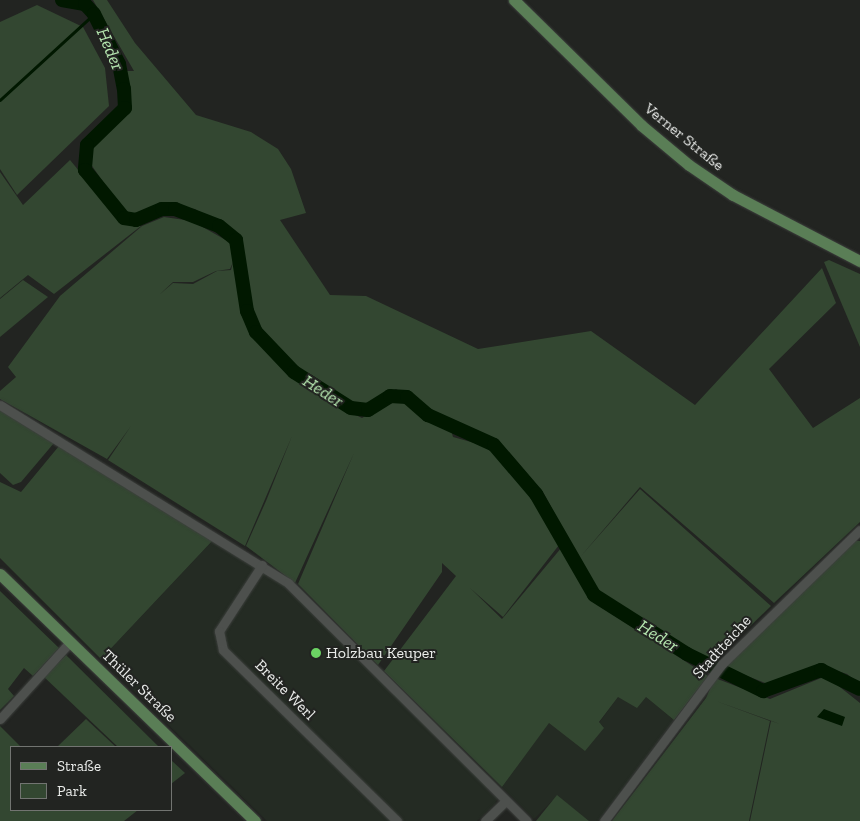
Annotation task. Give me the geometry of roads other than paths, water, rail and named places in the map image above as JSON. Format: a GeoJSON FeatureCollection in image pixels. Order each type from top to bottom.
{"type":"FeatureCollection","features":[{"type":"Feature","properties":{"kind":"main road","name":"Verner Straße"},"geometry":{"type":"LineString","coordinates":[[514,0],[641,125],[689,165],[733,195],[860,261]]}},
{"type":"Feature","properties":{"kind":"main road","name":"Thüler Straße"},"geometry":{"type":"LineString","coordinates":[[0,574],[255,821]]}},
{"type":"Feature","properties":{"kind":"street"},"geometry":{"type":"LineString","coordinates":[[0,405],[262,565],[288,583],[528,821]]}},
{"type":"Feature","properties":{"kind":"street","name":"Stadtteiche"},"geometry":{"type":"LineString","coordinates":[[604,821],[722,664],[860,530]]}},
{"type":"Feature","properties":{"kind":"street","name":"Breite Werl"},"geometry":{"type":"LineString","coordinates":[[262,565],[219,631],[223,650],[397,821]]}},
{"type":"Feature","properties":{"kind":"street"},"geometry":{"type":"LineString","coordinates":[[0,719],[70,642]]}},
{"type":"Feature","properties":{"kind":"street"},"geometry":{"type":"LineString","coordinates":[[485,821],[506,801]]}},
{"type":"Feature","properties":{"kind":"waterway","name":"Heder"},"geometry":{"type":"LineString","coordinates":[[62,0],[85,4],[94,14],[119,64],[124,89],[125,108],[87,145],[85,170],[124,218],[136,220],[162,209],[175,209],[219,226],[236,240],[247,311],[256,332],[294,372],[351,408],[368,410],[390,396],[407,397],[428,415],[494,445],[536,494],[594,595],[687,654],[763,691],[821,670],[860,689]]}},
{"type":"Feature","properties":{"kind":"waterway"},"geometry":{"type":"LineString","coordinates":[[0,100],[94,14]]}},
{"type":"Feature","properties":{"kind":"place","name":"Holzbau Keuper"},"geometry":{"type":"Point","coordinates":[316,653]}}]}
